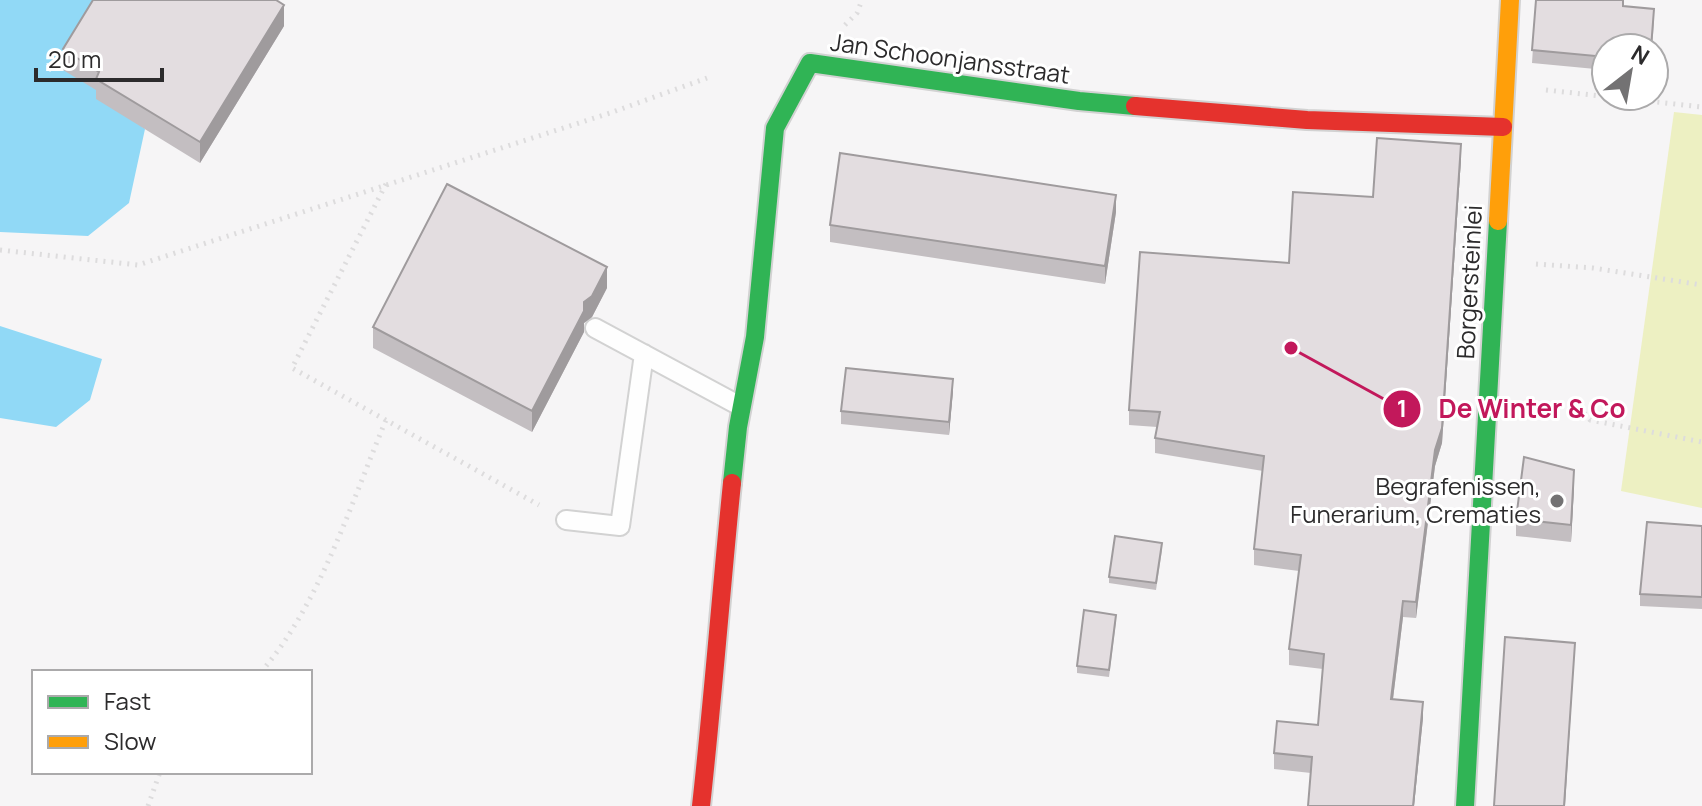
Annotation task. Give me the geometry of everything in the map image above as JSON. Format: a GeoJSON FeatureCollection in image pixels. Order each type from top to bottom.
{"type":"FeatureCollection","features":[{"type":"Feature","properties":{"kind":"street","name":"Borgersteinlei"},"geometry":{"type":"LineString","coordinates":[[1465,806],[1510,0]]}},
{"type":"Feature","properties":{"kind":"street","name":"Jan Schoonjansstraat"},"geometry":{"type":"LineString","coordinates":[[701,806],[738,427],[755,337],[775,128],[810,63],[1079,101],[1307,120],[1503,127]]}},
{"type":"Feature","properties":{"kind":"lane"},"geometry":{"type":"LineString","coordinates":[[595,328],[743,408]]}},
{"type":"Feature","properties":{"kind":"lane"},"geometry":{"type":"LineString","coordinates":[[566,520],[620,526],[644,354]]}},
{"type":"Feature","properties":{"kind":"path"},"geometry":{"type":"LineString","coordinates":[[0,250],[138,265],[610,113],[707,78]]}},
{"type":"Feature","properties":{"kind":"path"},"geometry":{"type":"LineString","coordinates":[[1505,85],[1702,107]]}},
{"type":"Feature","properties":{"kind":"path"},"geometry":{"type":"LineString","coordinates":[[387,183],[292,368],[566,520]]}},
{"type":"Feature","properties":{"kind":"path"},"geometry":{"type":"LineString","coordinates":[[1495,261],[1593,268],[1702,285]]}},
{"type":"Feature","properties":{"kind":"path"},"geometry":{"type":"LineString","coordinates":[[1579,407],[1590,420],[1702,442]]}},
{"type":"Feature","properties":{"kind":"path"},"geometry":{"type":"LineString","coordinates":[[263,670],[283,646],[324,567],[386,420]]}},
{"type":"Feature","properties":{"kind":"path"},"geometry":{"type":"LineString","coordinates":[[148,806],[159,774]]}},
{"type":"Feature","properties":{"kind":"green space"},"geometry":{"type":"Polygon","coordinates":[[[1674,112],[1702,115],[1702,508],[1621,491],[1674,112]]]}},
{"type":"Feature","properties":{"kind":"water"},"geometry":{"type":"Polygon","coordinates":[[[0,0],[109,0],[99,93],[145,129],[129,203],[88,236],[0,232],[0,0]]]}},
{"type":"Feature","properties":{"kind":"water"},"geometry":{"type":"Polygon","coordinates":[[[0,326],[102,359],[90,400],[56,427],[0,418],[0,326]]]}},
{"type":"Feature","properties":{"kind":"building"},"geometry":{"type":"Polygon","coordinates":[[[93,0],[276,0],[284,5],[200,142],[96,79],[99,72],[63,49],[93,0]]]}},
{"type":"Feature","properties":{"kind":"building"},"geometry":{"type":"Polygon","coordinates":[[[1536,0],[1623,0],[1623,6],[1654,9],[1652,32],[1590,32],[1590,55],[1532,50],[1536,0]]]}},
{"type":"Feature","properties":{"kind":"building"},"geometry":{"type":"Polygon","coordinates":[[[1377,138],[1461,144],[1442,428],[1435,450],[1416,602],[1403,601],[1391,699],[1423,702],[1413,806],[1308,806],[1312,757],[1274,753],[1277,721],[1318,725],[1324,654],[1289,649],[1301,555],[1254,549],[1264,456],[1155,438],[1160,412],[1129,410],[1140,252],[1289,263],[1293,192],[1373,197],[1377,138]]]}},
{"type":"Feature","properties":{"kind":"building"},"geometry":{"type":"Polygon","coordinates":[[[840,153],[1116,195],[1105,266],[830,225],[840,153]]]}},
{"type":"Feature","properties":{"kind":"building"},"geometry":{"type":"Polygon","coordinates":[[[447,184],[607,267],[592,296],[584,302],[584,311],[532,411],[373,327],[447,184]]]}},
{"type":"Feature","properties":{"kind":"building"},"geometry":{"type":"Polygon","coordinates":[[[846,368],[953,379],[949,422],[841,411],[846,368]]]}},
{"type":"Feature","properties":{"kind":"building","name":"Begrafenissen, Funerarium, Crematies"},"geometry":{"type":"Polygon","coordinates":[[[1524,457],[1574,470],[1571,525],[1516,519],[1524,457]]]}},
{"type":"Feature","properties":{"kind":"building"},"geometry":{"type":"Polygon","coordinates":[[[1647,522],[1702,526],[1702,597],[1640,594],[1647,522]]]}},
{"type":"Feature","properties":{"kind":"building"},"geometry":{"type":"Polygon","coordinates":[[[1115,536],[1162,543],[1156,583],[1109,577],[1115,536]]]}},
{"type":"Feature","properties":{"kind":"building"},"geometry":{"type":"Polygon","coordinates":[[[1084,610],[1116,615],[1109,670],[1077,666],[1084,610]]]}},
{"type":"Feature","properties":{"kind":"building"},"geometry":{"type":"Polygon","coordinates":[[[1505,637],[1575,643],[1564,806],[1494,806],[1505,637]]]}},
{"type":"Feature","properties":{"kind":"traffic: fast"},"geometry":{"type":"LineString","coordinates":[[732,483],[738,427],[755,337],[775,128],[810,63],[1135,106]]}},
{"type":"Feature","properties":{"kind":"traffic: fast"},"geometry":{"type":"LineString","coordinates":[[1465,806],[1498,221]]}},
{"type":"Feature","properties":{"kind":"traffic: slow"},"geometry":{"type":"LineString","coordinates":[[1498,221],[1510,0]]}},
{"type":"Feature","properties":{"kind":"traffic: jam"},"geometry":{"type":"LineString","coordinates":[[1135,106],[1307,120],[1503,127]]}},
{"type":"Feature","properties":{"kind":"traffic: jam"},"geometry":{"type":"LineString","coordinates":[[701,806],[732,483]]}},
{"type":"Feature","properties":{"kind":"place","name":"De Winter & Co"},"geometry":{"type":"Point","coordinates":[1291,348]}},
{"type":"Feature","properties":{"kind":"place","name":"Begrafenissen, Funerarium, Crematies"},"geometry":{"type":"Point","coordinates":[1557,501]}}]}
